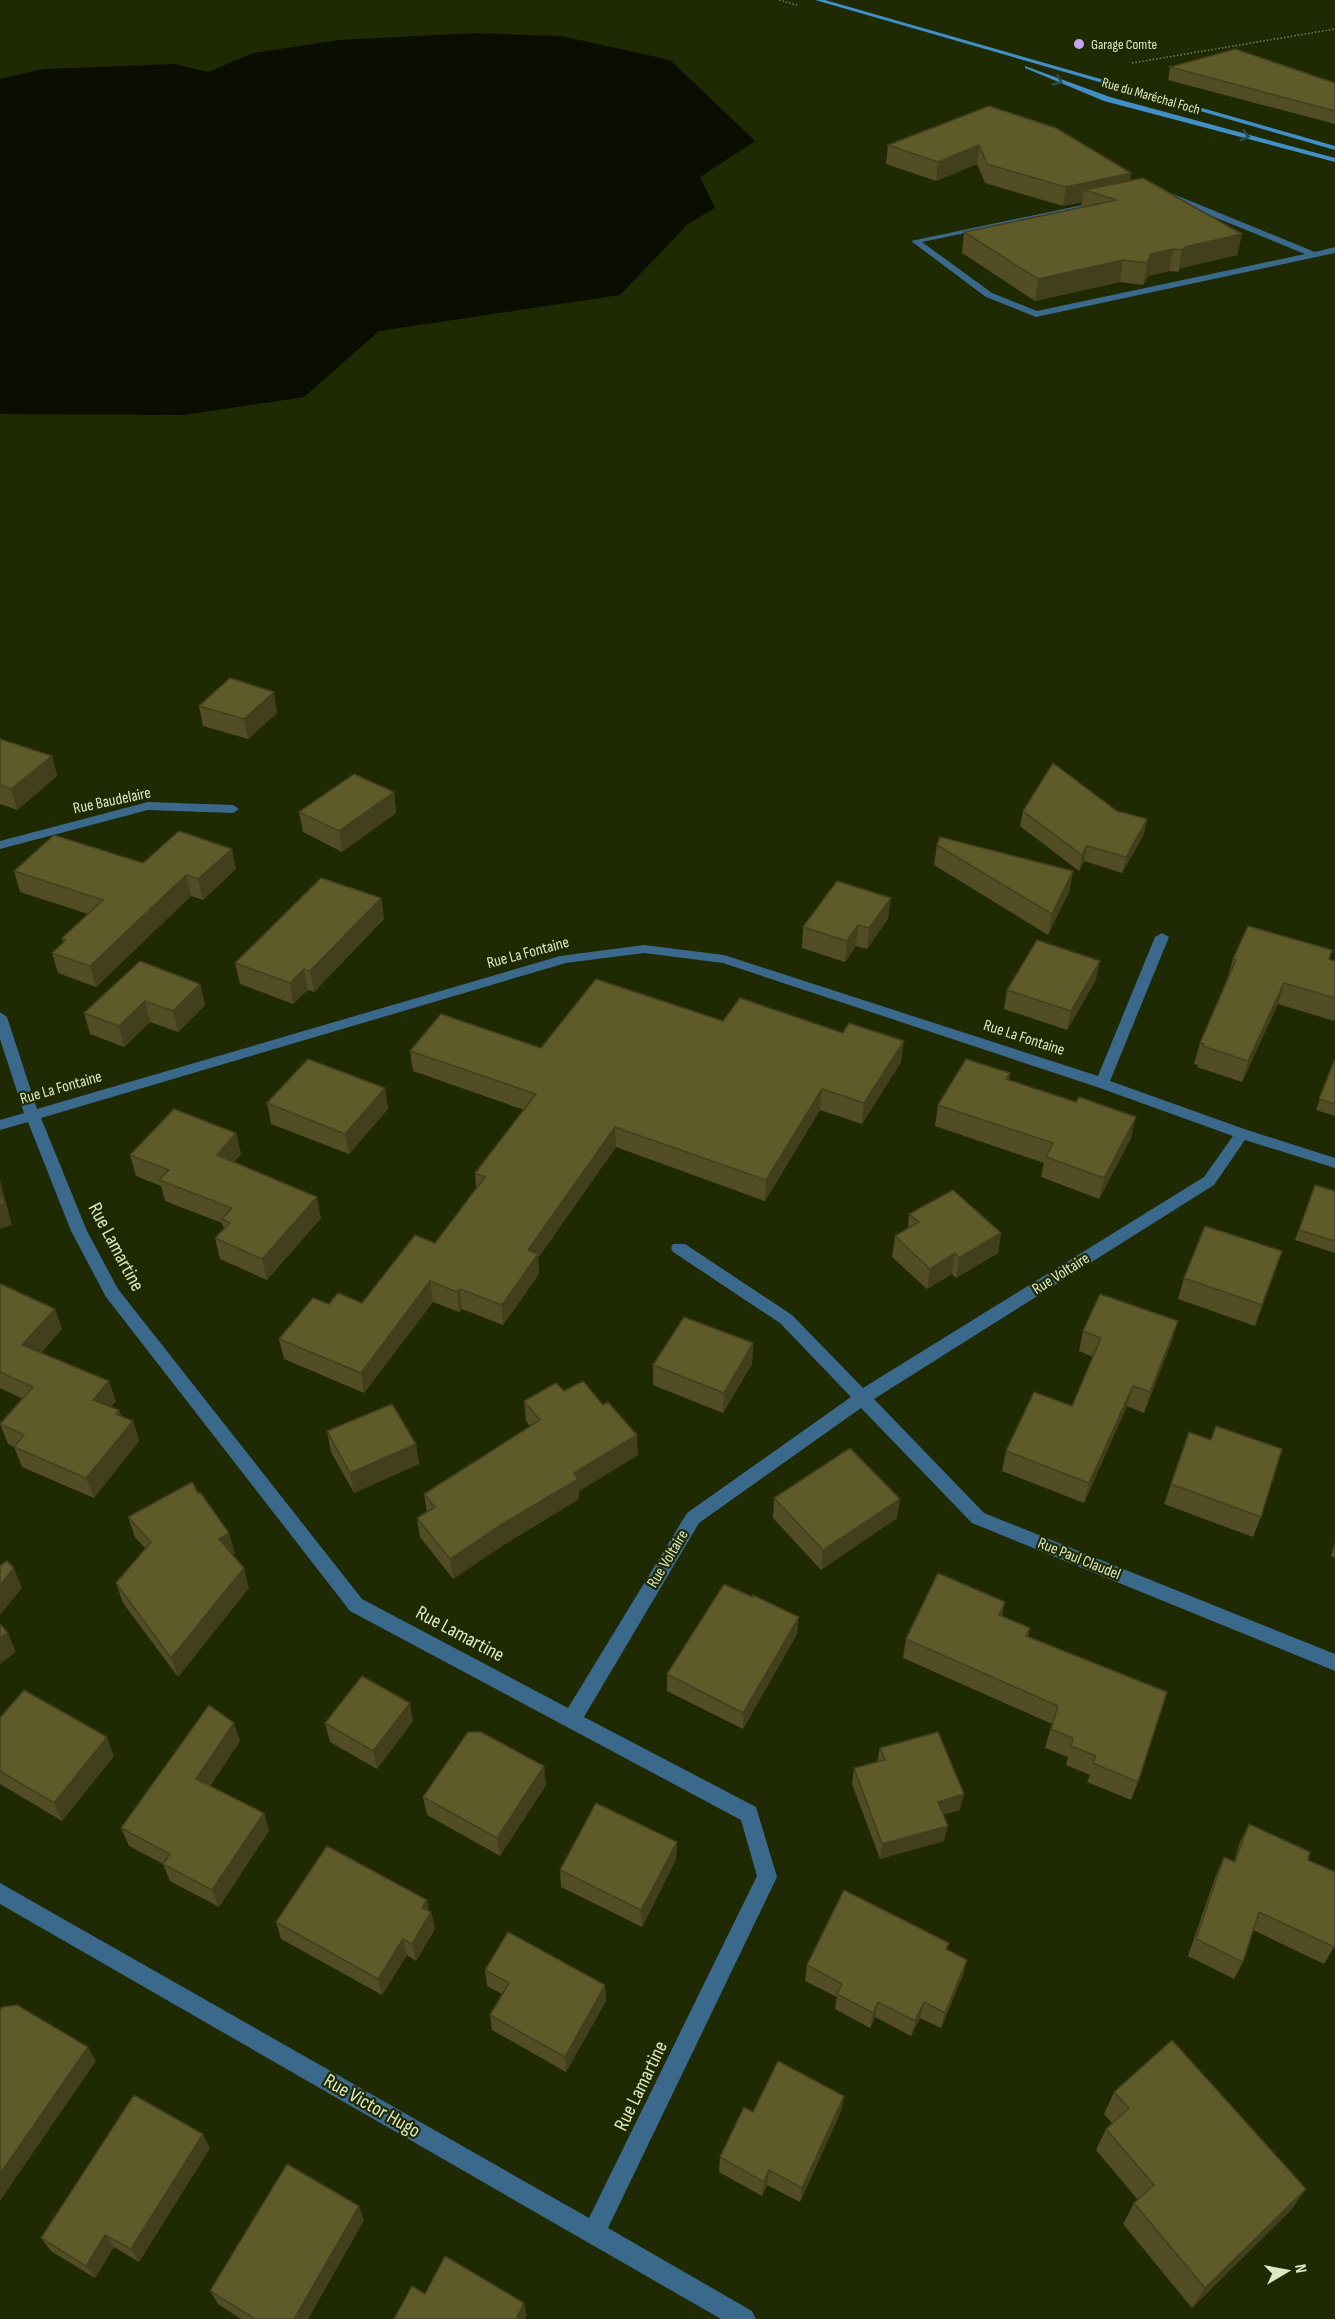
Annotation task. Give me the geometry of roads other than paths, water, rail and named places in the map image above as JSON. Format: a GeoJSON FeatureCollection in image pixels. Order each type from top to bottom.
{"type":"FeatureCollection","features":[{"type":"Feature","properties":{"kind":"main road"},"geometry":{"type":"LineString","coordinates":[[818,0],[1335,148]]}},
{"type":"Feature","properties":{"kind":"main road","name":"Rue du Maréchal Foch"},"geometry":{"type":"LineString","coordinates":[[966,42],[1070,86],[1162,114],[1335,160]]}},
{"type":"Feature","properties":{"kind":"main road"},"geometry":{"type":"LineString","coordinates":[[1162,114],[1180,105]]}},
{"type":"Feature","properties":{"kind":"main road"},"geometry":{"type":"LineString","coordinates":[[1215,128],[1231,119]]}},
{"type":"Feature","properties":{"kind":"street"},"geometry":{"type":"LineString","coordinates":[[1158,190],[1315,255]]}},
{"type":"Feature","properties":{"kind":"street"},"geometry":{"type":"LineString","coordinates":[[1112,200],[915,241],[989,295],[1036,314],[1335,250]]}},
{"type":"Feature","properties":{"kind":"street","name":"Rue Baudelaire"},"geometry":{"type":"LineString","coordinates":[[0,845],[148,806],[233,809]]}},
{"type":"Feature","properties":{"kind":"street"},"geometry":{"type":"LineString","coordinates":[[1101,1083],[1162,937]]}},
{"type":"Feature","properties":{"kind":"street","name":"Rue La Fontaine"},"geometry":{"type":"LineString","coordinates":[[0,1125],[565,959],[644,949],[724,959],[1101,1083],[1242,1134],[1335,1162]]}},
{"type":"Feature","properties":{"kind":"street","name":"Rue Lamartine"},"geometry":{"type":"LineString","coordinates":[[0,1017],[32,1115],[79,1231],[112,1293],[356,1605],[573,1718],[749,1814],[767,1877],[594,2232]]}},
{"type":"Feature","properties":{"kind":"street","name":"Rue Voltaire"},"geometry":{"type":"LineString","coordinates":[[573,1718],[693,1518],[863,1397],[1209,1181],[1242,1134]]}},
{"type":"Feature","properties":{"kind":"street"},"geometry":{"type":"LineString","coordinates":[[679,1248],[786,1318],[863,1397]]}},
{"type":"Feature","properties":{"kind":"street","name":"Rue Paul Claudel"},"geometry":{"type":"LineString","coordinates":[[863,1397],[978,1518],[1335,1663]]}},
{"type":"Feature","properties":{"kind":"street","name":"Rue Victor Hugo"},"geometry":{"type":"LineString","coordinates":[[0,1893],[744,2319]]}},
{"type":"Feature","properties":{"kind":"place","name":"Garage Comte"},"geometry":{"type":"Point","coordinates":[1079,44]}}]}
